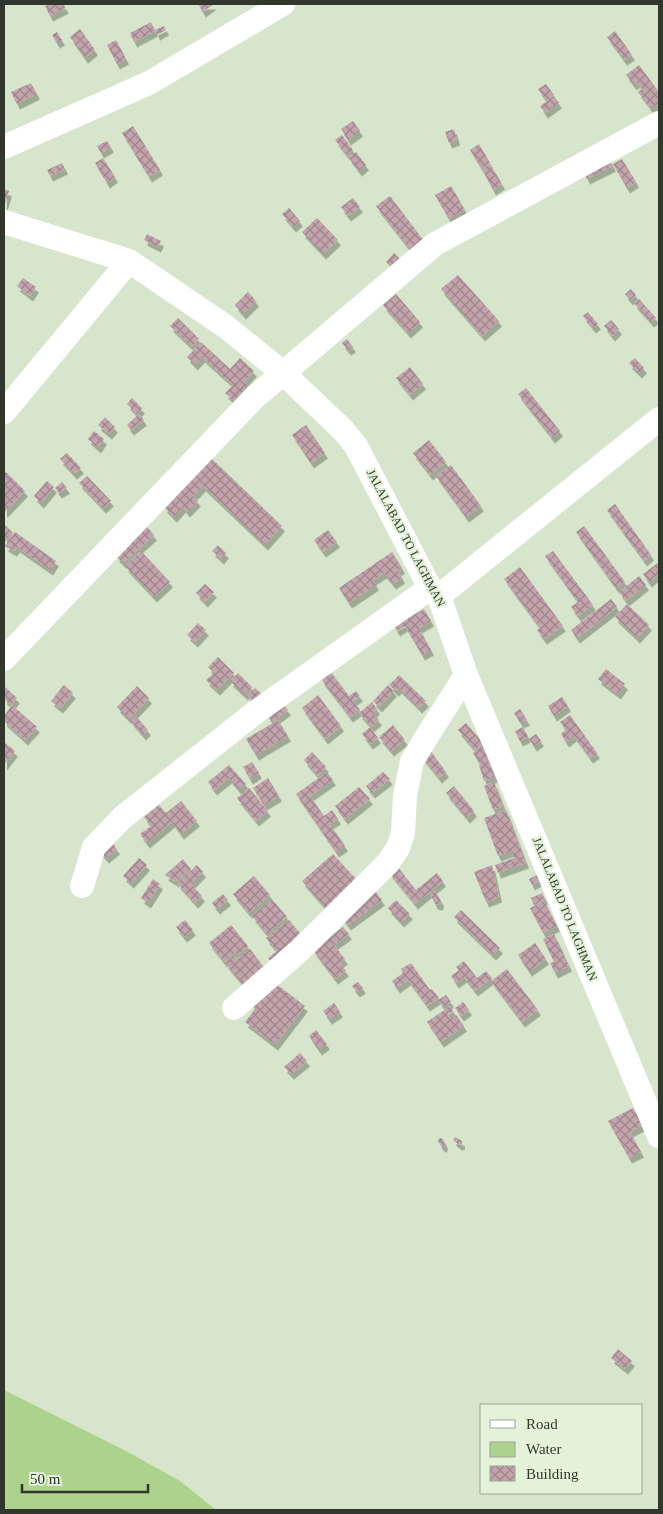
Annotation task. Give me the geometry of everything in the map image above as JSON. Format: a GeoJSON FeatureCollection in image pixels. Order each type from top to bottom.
{"type":"FeatureCollection","features":[{"type":"Feature","properties":{"kind":"street"},"geometry":{"type":"LineString","coordinates":[[4,147],[149,83],[284,4]]}},
{"type":"Feature","properties":{"kind":"street"},"geometry":{"type":"LineString","coordinates":[[4,659],[255,397],[435,244],[659,123]]}},
{"type":"Feature","properties":{"kind":"street","name":"JALALABAD TO LAGHMAN"},"geometry":{"type":"LineString","coordinates":[[4,222],[128,261],[225,326],[283,372],[343,430],[356,446],[435,592],[466,675],[659,1136]]}},
{"type":"Feature","properties":{"kind":"street"},"geometry":{"type":"LineString","coordinates":[[4,412],[128,261]]}},
{"type":"Feature","properties":{"kind":"street"},"geometry":{"type":"LineString","coordinates":[[82,886],[94,848],[123,817],[256,712],[435,592],[659,419]]}},
{"type":"Feature","properties":{"kind":"street"},"geometry":{"type":"LineString","coordinates":[[234,1008],[300,950],[388,863],[398,848],[403,833],[405,796],[412,761],[428,732],[466,675]]}},
{"type":"Feature","properties":{"kind":"water"},"geometry":{"type":"Polygon","coordinates":[[[4,1390],[126,1451],[180,1481],[216,1510],[4,1510],[4,1390]]]}},
{"type":"Feature","properties":{"kind":"building"},"geometry":{"type":"Polygon","coordinates":[[[63,4],[66,8],[50,16],[45,6],[63,4]]]}},
{"type":"Feature","properties":{"kind":"building"},"geometry":{"type":"Polygon","coordinates":[[[198,4],[214,4],[203,12],[198,4]]]}},
{"type":"Feature","properties":{"kind":"building"},"geometry":{"type":"Polygon","coordinates":[[[151,22],[155,31],[134,42],[130,33],[151,22]]]}},
{"type":"Feature","properties":{"kind":"building"},"geometry":{"type":"Polygon","coordinates":[[[164,26],[166,30],[157,35],[155,30],[164,26]]]}},
{"type":"Feature","properties":{"kind":"building"},"geometry":{"type":"Polygon","coordinates":[[[80,29],[95,50],[85,58],[70,37],[80,29]]]}},
{"type":"Feature","properties":{"kind":"building"},"geometry":{"type":"Polygon","coordinates":[[[615,31],[632,55],[624,60],[607,37],[615,31]]]}},
{"type":"Feature","properties":{"kind":"building"},"geometry":{"type":"Polygon","coordinates":[[[57,32],[62,40],[57,43],[52,35],[57,32]]]}},
{"type":"Feature","properties":{"kind":"building"},"geometry":{"type":"Polygon","coordinates":[[[116,40],[126,59],[117,64],[107,45],[116,40]]]}},
{"type":"Feature","properties":{"kind":"building"},"geometry":{"type":"Polygon","coordinates":[[[639,65],[659,92],[659,109],[656,105],[651,109],[638,92],[642,89],[637,82],[634,85],[626,75],[639,65]]]}},
{"type":"Feature","properties":{"kind":"building"},"geometry":{"type":"Polygon","coordinates":[[[31,83],[37,94],[17,104],[11,92],[31,83]]]}},
{"type":"Feature","properties":{"kind":"building"},"geometry":{"type":"Polygon","coordinates":[[[546,84],[554,95],[546,100],[538,89],[546,84]]]}},
{"type":"Feature","properties":{"kind":"building"},"geometry":{"type":"Polygon","coordinates":[[[554,96],[559,103],[545,113],[540,106],[554,96]]]}},
{"type":"Feature","properties":{"kind":"building"},"geometry":{"type":"Polygon","coordinates":[[[353,121],[360,131],[348,140],[341,129],[353,121]]]}},
{"type":"Feature","properties":{"kind":"building"},"geometry":{"type":"Polygon","coordinates":[[[133,126],[160,170],[149,177],[122,133],[133,126]]]}},
{"type":"Feature","properties":{"kind":"building"},"geometry":{"type":"Polygon","coordinates":[[[454,129],[457,140],[449,143],[445,132],[454,129]]]}},
{"type":"Feature","properties":{"kind":"building"},"geometry":{"type":"Polygon","coordinates":[[[342,135],[353,150],[347,155],[335,140],[342,135]]]}},
{"type":"Feature","properties":{"kind":"building"},"geometry":{"type":"Polygon","coordinates":[[[107,141],[111,147],[101,153],[97,146],[107,141]]]}},
{"type":"Feature","properties":{"kind":"building"},"geometry":{"type":"Polygon","coordinates":[[[479,144],[490,163],[481,168],[470,150],[479,144]]]}},
{"type":"Feature","properties":{"kind":"building"},"geometry":{"type":"Polygon","coordinates":[[[356,152],[366,165],[359,171],[348,157],[356,152]]]}},
{"type":"Feature","properties":{"kind":"building"},"geometry":{"type":"Polygon","coordinates":[[[608,157],[613,166],[587,179],[583,170],[608,157]]]}},
{"type":"Feature","properties":{"kind":"building"},"geometry":{"type":"Polygon","coordinates":[[[103,158],[115,177],[107,183],[95,163],[103,158]]]}},
{"type":"Feature","properties":{"kind":"building"},"geometry":{"type":"Polygon","coordinates":[[[622,159],[636,182],[627,188],[613,164],[622,159]]]}},
{"type":"Feature","properties":{"kind":"building"},"geometry":{"type":"Polygon","coordinates":[[[62,163],[65,169],[50,176],[47,170],[62,163]]]}},
{"type":"Feature","properties":{"kind":"building"},"geometry":{"type":"Polygon","coordinates":[[[490,164],[502,184],[493,190],[482,169],[490,164]]]}},
{"type":"Feature","properties":{"kind":"building"},"geometry":{"type":"Polygon","coordinates":[[[451,186],[465,210],[449,219],[435,195],[451,186]]]}},
{"type":"Feature","properties":{"kind":"building"},"geometry":{"type":"Polygon","coordinates":[[[4,189],[9,191],[4,207],[4,189]]]}},
{"type":"Feature","properties":{"kind":"building"},"geometry":{"type":"Polygon","coordinates":[[[390,196],[424,241],[411,251],[376,206],[390,196]]]}},
{"type":"Feature","properties":{"kind":"building"},"geometry":{"type":"Polygon","coordinates":[[[353,198],[360,207],[348,216],[341,207],[353,198]]]}},
{"type":"Feature","properties":{"kind":"building"},"geometry":{"type":"Polygon","coordinates":[[[289,208],[300,221],[293,227],[282,214],[289,208]]]}},
{"type":"Feature","properties":{"kind":"building"},"geometry":{"type":"Polygon","coordinates":[[[317,218],[338,240],[323,254],[302,232],[317,218]]]}},
{"type":"Feature","properties":{"kind":"building"},"geometry":{"type":"Polygon","coordinates":[[[147,234],[161,241],[158,247],[144,240],[147,234]]]}},
{"type":"Feature","properties":{"kind":"building"},"geometry":{"type":"Polygon","coordinates":[[[394,253],[401,260],[392,268],[386,262],[394,253]]]}},
{"type":"Feature","properties":{"kind":"building"},"geometry":{"type":"Polygon","coordinates":[[[458,275],[499,321],[482,336],[441,289],[458,275]]]}},
{"type":"Feature","properties":{"kind":"building"},"geometry":{"type":"Polygon","coordinates":[[[23,278],[36,287],[30,296],[17,286],[23,278]]]}},
{"type":"Feature","properties":{"kind":"building"},"geometry":{"type":"Polygon","coordinates":[[[631,289],[636,295],[630,300],[625,294],[631,289]]]}},
{"type":"Feature","properties":{"kind":"building"},"geometry":{"type":"Polygon","coordinates":[[[248,292],[256,301],[243,314],[235,305],[248,292]]]}},
{"type":"Feature","properties":{"kind":"building"},"geometry":{"type":"Polygon","coordinates":[[[396,294],[420,322],[408,333],[383,305],[396,294]]]}},
{"type":"Feature","properties":{"kind":"building"},"geometry":{"type":"Polygon","coordinates":[[[639,299],[656,318],[651,322],[634,303],[639,299]]]}},
{"type":"Feature","properties":{"kind":"building"},"geometry":{"type":"Polygon","coordinates":[[[588,312],[598,324],[593,328],[583,316],[588,312]]]}},
{"type":"Feature","properties":{"kind":"building"},"geometry":{"type":"Polygon","coordinates":[[[178,318],[199,339],[192,347],[170,326],[178,318]]]}},
{"type":"Feature","properties":{"kind":"building"},"geometry":{"type":"Polygon","coordinates":[[[611,320],[619,329],[612,336],[604,326],[611,320]]]}},
{"type":"Feature","properties":{"kind":"building"},"geometry":{"type":"Polygon","coordinates":[[[347,339],[353,347],[348,350],[342,343],[347,339]]]}},
{"type":"Feature","properties":{"kind":"building"},"geometry":{"type":"Polygon","coordinates":[[[201,342],[230,369],[240,358],[254,371],[244,382],[248,386],[234,401],[225,393],[233,385],[202,357],[195,365],[187,357],[201,342]]]}},
{"type":"Feature","properties":{"kind":"building"},"geometry":{"type":"Polygon","coordinates":[[[635,358],[644,368],[639,373],[629,363],[635,358]]]}},
{"type":"Feature","properties":{"kind":"building"},"geometry":{"type":"Polygon","coordinates":[[[410,367],[423,384],[410,395],[396,378],[410,367]]]}},
{"type":"Feature","properties":{"kind":"building"},"geometry":{"type":"Polygon","coordinates":[[[526,388],[560,431],[552,438],[518,394],[526,388]]]}},
{"type":"Feature","properties":{"kind":"building"},"geometry":{"type":"Polygon","coordinates":[[[132,398],[142,408],[137,414],[127,404],[132,398]]]}},
{"type":"Feature","properties":{"kind":"building"},"geometry":{"type":"Polygon","coordinates":[[[139,414],[144,420],[131,430],[127,425],[139,414]]]}},
{"type":"Feature","properties":{"kind":"building"},"geometry":{"type":"Polygon","coordinates":[[[105,417],[115,427],[109,434],[98,425],[105,417]]]}},
{"type":"Feature","properties":{"kind":"building"},"geometry":{"type":"Polygon","coordinates":[[[306,425],[325,453],[311,463],[292,435],[306,425]]]}},
{"type":"Feature","properties":{"kind":"building"},"geometry":{"type":"Polygon","coordinates":[[[94,431],[104,439],[98,448],[88,439],[94,431]]]}},
{"type":"Feature","properties":{"kind":"building"},"geometry":{"type":"Polygon","coordinates":[[[429,440],[446,462],[430,475],[413,453],[429,440]]]}},
{"type":"Feature","properties":{"kind":"building"},"geometry":{"type":"Polygon","coordinates":[[[67,453],[81,468],[74,474],[60,459],[67,453]]]}},
{"type":"Feature","properties":{"kind":"building"},"geometry":{"type":"Polygon","coordinates":[[[211,458],[282,526],[265,545],[203,486],[193,496],[198,501],[187,512],[183,507],[174,517],[164,507],[211,458]]]}},
{"type":"Feature","properties":{"kind":"building"},"geometry":{"type":"Polygon","coordinates":[[[451,465],[481,506],[466,517],[436,476],[451,465]]]}},
{"type":"Feature","properties":{"kind":"building"},"geometry":{"type":"Polygon","coordinates":[[[4,470],[25,491],[5,512],[4,511],[4,470]]]}},
{"type":"Feature","properties":{"kind":"building"},"geometry":{"type":"Polygon","coordinates":[[[87,476],[111,501],[103,508],[79,483],[87,476]]]}},
{"type":"Feature","properties":{"kind":"building"},"geometry":{"type":"Polygon","coordinates":[[[47,481],[54,487],[41,503],[34,496],[47,481]]]}},
{"type":"Feature","properties":{"kind":"building"},"geometry":{"type":"Polygon","coordinates":[[[62,482],[67,488],[59,493],[55,488],[62,482]]]}},
{"type":"Feature","properties":{"kind":"building"},"geometry":{"type":"Polygon","coordinates":[[[615,504],[651,555],[644,561],[607,510],[615,504]]]}},
{"type":"Feature","properties":{"kind":"building"},"geometry":{"type":"Polygon","coordinates":[[[4,524],[13,533],[4,543],[4,524]]]}},
{"type":"Feature","properties":{"kind":"building"},"geometry":{"type":"Polygon","coordinates":[[[584,526],[625,582],[616,588],[576,532],[584,526]]]}},
{"type":"Feature","properties":{"kind":"building"},"geometry":{"type":"Polygon","coordinates":[[[147,527],[154,535],[123,563],[116,556],[147,527]]]}},
{"type":"Feature","properties":{"kind":"building"},"geometry":{"type":"Polygon","coordinates":[[[328,530],[337,542],[323,552],[314,540],[328,530]]]}},
{"type":"Feature","properties":{"kind":"building"},"geometry":{"type":"Polygon","coordinates":[[[15,532],[56,561],[50,570],[17,547],[14,551],[5,546],[15,532]]]}},
{"type":"Feature","properties":{"kind":"building"},"geometry":{"type":"Polygon","coordinates":[[[218,545],[226,553],[221,559],[212,551],[218,545]]]}},
{"type":"Feature","properties":{"kind":"building"},"geometry":{"type":"Polygon","coordinates":[[[141,551],[170,582],[154,597],[125,566],[141,551]]]}},
{"type":"Feature","properties":{"kind":"building"},"geometry":{"type":"Polygon","coordinates":[[[553,551],[593,605],[578,616],[571,607],[578,602],[545,556],[553,551]]]}},
{"type":"Feature","properties":{"kind":"building"},"geometry":{"type":"Polygon","coordinates":[[[392,552],[402,568],[398,571],[402,578],[393,584],[384,573],[373,580],[376,585],[349,603],[339,588],[392,552]]]}},
{"type":"Feature","properties":{"kind":"building"},"geometry":{"type":"Polygon","coordinates":[[[659,562],[659,574],[649,582],[643,574],[659,562]]]}},
{"type":"Feature","properties":{"kind":"building"},"geometry":{"type":"Polygon","coordinates":[[[520,567],[563,626],[544,639],[537,630],[540,628],[504,579],[520,567]]]}},
{"type":"Feature","properties":{"kind":"building"},"geometry":{"type":"Polygon","coordinates":[[[639,576],[646,585],[626,601],[619,592],[639,576]]]}},
{"type":"Feature","properties":{"kind":"building"},"geometry":{"type":"Polygon","coordinates":[[[205,584],[214,592],[205,602],[196,593],[205,584]]]}},
{"type":"Feature","properties":{"kind":"building"},"geometry":{"type":"Polygon","coordinates":[[[611,599],[617,607],[577,638],[571,630],[611,599]]]}},
{"type":"Feature","properties":{"kind":"building"},"geometry":{"type":"Polygon","coordinates":[[[627,604],[649,625],[637,638],[615,617],[627,604]]]}},
{"type":"Feature","properties":{"kind":"building"},"geometry":{"type":"Polygon","coordinates":[[[424,609],[431,621],[419,628],[431,650],[422,655],[405,626],[397,631],[394,626],[424,609]]]}},
{"type":"Feature","properties":{"kind":"building"},"geometry":{"type":"Polygon","coordinates":[[[198,623],[206,630],[195,642],[187,635],[198,623]]]}},
{"type":"Feature","properties":{"kind":"building"},"geometry":{"type":"Polygon","coordinates":[[[218,657],[234,673],[217,690],[206,680],[214,673],[208,667],[218,657]]]}},
{"type":"Feature","properties":{"kind":"building"},"geometry":{"type":"Polygon","coordinates":[[[606,669],[625,684],[618,694],[598,679],[606,669]]]}},
{"type":"Feature","properties":{"kind":"building"},"geometry":{"type":"Polygon","coordinates":[[[331,672],[349,696],[356,691],[360,696],[353,701],[360,710],[350,717],[321,679],[331,672]]]}},
{"type":"Feature","properties":{"kind":"building"},"geometry":{"type":"Polygon","coordinates":[[[238,673],[252,687],[245,695],[230,681],[238,673]]]}},
{"type":"Feature","properties":{"kind":"building"},"geometry":{"type":"Polygon","coordinates":[[[399,675],[426,701],[419,708],[399,688],[396,691],[389,685],[399,675]]]}},
{"type":"Feature","properties":{"kind":"building"},"geometry":{"type":"Polygon","coordinates":[[[64,685],[73,693],[60,708],[51,701],[64,685]]]}},
{"type":"Feature","properties":{"kind":"building"},"geometry":{"type":"Polygon","coordinates":[[[388,685],[394,691],[379,707],[373,701],[388,685]]]}},
{"type":"Feature","properties":{"kind":"building"},"geometry":{"type":"Polygon","coordinates":[[[4,686],[17,698],[11,705],[4,699],[4,686]]]}},
{"type":"Feature","properties":{"kind":"building"},"geometry":{"type":"Polygon","coordinates":[[[137,686],[149,698],[129,719],[117,707],[137,686]]]}},
{"type":"Feature","properties":{"kind":"building"},"geometry":{"type":"Polygon","coordinates":[[[255,688],[266,698],[258,706],[247,695],[255,688]]]}},
{"type":"Feature","properties":{"kind":"building"},"geometry":{"type":"Polygon","coordinates":[[[318,695],[341,726],[325,739],[302,708],[318,695]]]}},
{"type":"Feature","properties":{"kind":"building"},"geometry":{"type":"Polygon","coordinates":[[[562,697],[568,706],[554,716],[548,706],[562,697]]]}},
{"type":"Feature","properties":{"kind":"building"},"geometry":{"type":"Polygon","coordinates":[[[372,702],[377,709],[373,713],[379,720],[371,727],[359,713],[372,702]]]}},
{"type":"Feature","properties":{"kind":"building"},"geometry":{"type":"Polygon","coordinates":[[[283,704],[288,710],[272,722],[267,715],[283,704]]]}},
{"type":"Feature","properties":{"kind":"building"},"geometry":{"type":"Polygon","coordinates":[[[12,705],[37,727],[25,740],[4,721],[4,716],[12,705]]]}},
{"type":"Feature","properties":{"kind":"building"},"geometry":{"type":"Polygon","coordinates":[[[520,709],[527,720],[521,723],[514,713],[520,709]]]}},
{"type":"Feature","properties":{"kind":"building"},"geometry":{"type":"Polygon","coordinates":[[[135,715],[148,730],[143,735],[130,720],[135,715]]]}},
{"type":"Feature","properties":{"kind":"building"},"geometry":{"type":"Polygon","coordinates":[[[570,715],[597,753],[590,758],[574,736],[566,742],[561,734],[566,730],[560,722],[570,715]]]}},
{"type":"Feature","properties":{"kind":"building"},"geometry":{"type":"Polygon","coordinates":[[[278,720],[288,736],[256,755],[246,739],[278,720]]]}},
{"type":"Feature","properties":{"kind":"building"},"geometry":{"type":"Polygon","coordinates":[[[466,723],[483,743],[475,750],[458,730],[466,723]]]}},
{"type":"Feature","properties":{"kind":"building"},"geometry":{"type":"Polygon","coordinates":[[[393,725],[405,740],[391,751],[379,737],[393,725]]]}},
{"type":"Feature","properties":{"kind":"building"},"geometry":{"type":"Polygon","coordinates":[[[370,727],[378,738],[370,744],[362,734],[370,727]]]}},
{"type":"Feature","properties":{"kind":"building"},"geometry":{"type":"Polygon","coordinates":[[[523,727],[528,737],[520,741],[515,731],[523,727]]]}},
{"type":"Feature","properties":{"kind":"building"},"geometry":{"type":"Polygon","coordinates":[[[536,734],[541,741],[534,746],[529,739],[536,734]]]}},
{"type":"Feature","properties":{"kind":"building"},"geometry":{"type":"Polygon","coordinates":[[[5,743],[15,751],[4,765],[4,745],[5,743]]]}},
{"type":"Feature","properties":{"kind":"building"},"geometry":{"type":"Polygon","coordinates":[[[484,745],[493,758],[489,761],[495,777],[484,781],[480,764],[473,753],[484,745]]]}},
{"type":"Feature","properties":{"kind":"building"},"geometry":{"type":"Polygon","coordinates":[[[430,750],[446,772],[439,778],[422,757],[430,750]]]}},
{"type":"Feature","properties":{"kind":"building"},"geometry":{"type":"Polygon","coordinates":[[[312,752],[326,767],[318,776],[304,760],[312,752]]]}},
{"type":"Feature","properties":{"kind":"building"},"geometry":{"type":"Polygon","coordinates":[[[252,762],[259,773],[250,779],[243,767],[252,762]]]}},
{"type":"Feature","properties":{"kind":"building"},"geometry":{"type":"Polygon","coordinates":[[[229,765],[246,784],[239,790],[229,778],[214,790],[208,782],[229,765]]]}},
{"type":"Feature","properties":{"kind":"building"},"geometry":{"type":"Polygon","coordinates":[[[327,772],[333,780],[310,796],[324,816],[332,810],[338,819],[330,824],[345,846],[336,852],[296,794],[327,772]]]}},
{"type":"Feature","properties":{"kind":"building"},"geometry":{"type":"Polygon","coordinates":[[[383,772],[390,779],[372,793],[366,786],[383,772]]]}},
{"type":"Feature","properties":{"kind":"building"},"geometry":{"type":"Polygon","coordinates":[[[268,778],[279,796],[264,805],[253,788],[268,778]]]}},
{"type":"Feature","properties":{"kind":"building"},"geometry":{"type":"Polygon","coordinates":[[[494,782],[503,806],[493,810],[484,786],[494,782]]]}},
{"type":"Feature","properties":{"kind":"building"},"geometry":{"type":"Polygon","coordinates":[[[454,786],[474,811],[467,818],[446,793],[454,786]]]}},
{"type":"Feature","properties":{"kind":"building"},"geometry":{"type":"Polygon","coordinates":[[[359,787],[370,799],[345,819],[335,806],[359,787]]]}},
{"type":"Feature","properties":{"kind":"building"},"geometry":{"type":"Polygon","coordinates":[[[249,788],[268,811],[256,821],[237,798],[249,788]]]}},
{"type":"Feature","properties":{"kind":"building"},"geometry":{"type":"Polygon","coordinates":[[[181,801],[197,821],[181,834],[172,822],[147,843],[140,834],[151,826],[144,817],[159,805],[166,813],[181,801]]]}},
{"type":"Feature","properties":{"kind":"building"},"geometry":{"type":"Polygon","coordinates":[[[506,810],[526,863],[498,873],[495,865],[514,858],[512,851],[498,856],[484,818],[506,810]]]}},
{"type":"Feature","properties":{"kind":"building"},"geometry":{"type":"Polygon","coordinates":[[[111,841],[117,849],[106,858],[99,850],[111,841]]]}},
{"type":"Feature","properties":{"kind":"building"},"geometry":{"type":"Polygon","coordinates":[[[333,854],[357,880],[326,908],[302,881],[333,854]]]}},
{"type":"Feature","properties":{"kind":"building"},"geometry":{"type":"Polygon","coordinates":[[[139,858],[147,865],[131,883],[123,876],[139,858]]]}},
{"type":"Feature","properties":{"kind":"building"},"geometry":{"type":"Polygon","coordinates":[[[183,859],[191,869],[176,882],[165,875],[183,859]]]}},
{"type":"Feature","properties":{"kind":"building"},"geometry":{"type":"Polygon","coordinates":[[[197,865],[203,872],[191,884],[202,896],[195,903],[177,883],[197,865]]]}},
{"type":"Feature","properties":{"kind":"building"},"geometry":{"type":"Polygon","coordinates":[[[492,865],[499,897],[486,902],[474,872],[492,865]]]}},
{"type":"Feature","properties":{"kind":"building"},"geometry":{"type":"Polygon","coordinates":[[[397,866],[416,890],[437,873],[443,881],[415,904],[389,872],[397,866]]]}},
{"type":"Feature","properties":{"kind":"building"},"geometry":{"type":"Polygon","coordinates":[[[539,874],[542,879],[532,885],[529,879],[539,874]]]}},
{"type":"Feature","properties":{"kind":"building"},"geometry":{"type":"Polygon","coordinates":[[[254,876],[270,895],[249,913],[233,894],[254,876]]]}},
{"type":"Feature","properties":{"kind":"building"},"geometry":{"type":"Polygon","coordinates":[[[153,879],[160,884],[148,903],[141,898],[153,879]]]}},
{"type":"Feature","properties":{"kind":"building"},"geometry":{"type":"Polygon","coordinates":[[[375,891],[382,900],[348,925],[341,916],[375,891]]]}},
{"type":"Feature","properties":{"kind":"building"},"geometry":{"type":"Polygon","coordinates":[[[435,891],[441,901],[440,905],[435,904],[430,894],[435,891]]]}},
{"type":"Feature","properties":{"kind":"building"},"geometry":{"type":"Polygon","coordinates":[[[542,893],[545,899],[534,905],[531,898],[542,893]]]}},
{"type":"Feature","properties":{"kind":"building"},"geometry":{"type":"Polygon","coordinates":[[[223,894],[228,900],[217,909],[212,903],[223,894]]]}},
{"type":"Feature","properties":{"kind":"building"},"geometry":{"type":"Polygon","coordinates":[[[272,899],[287,917],[267,934],[252,916],[272,899]]]}},
{"type":"Feature","properties":{"kind":"building"},"geometry":{"type":"Polygon","coordinates":[[[396,900],[410,914],[401,922],[388,908],[396,900]]]}},
{"type":"Feature","properties":{"kind":"building"},"geometry":{"type":"Polygon","coordinates":[[[544,901],[557,926],[543,933],[530,908],[544,901]]]}},
{"type":"Feature","properties":{"kind":"building"},"geometry":{"type":"Polygon","coordinates":[[[461,910],[500,948],[493,955],[454,917],[461,910]]]}},
{"type":"Feature","properties":{"kind":"building"},"geometry":{"type":"Polygon","coordinates":[[[185,920],[193,930],[184,937],[176,927],[185,920]]]}},
{"type":"Feature","properties":{"kind":"building"},"geometry":{"type":"Polygon","coordinates":[[[289,920],[304,938],[272,963],[268,958],[277,951],[266,938],[289,920]]]}},
{"type":"Feature","properties":{"kind":"building"},"geometry":{"type":"Polygon","coordinates":[[[231,925],[248,946],[238,955],[235,952],[224,962],[209,943],[231,925]]]}},
{"type":"Feature","properties":{"kind":"building"},"geometry":{"type":"Polygon","coordinates":[[[343,927],[349,934],[334,945],[345,959],[340,963],[346,971],[335,979],[313,950],[343,927]]]}},
{"type":"Feature","properties":{"kind":"building"},"geometry":{"type":"Polygon","coordinates":[[[554,934],[569,966],[555,973],[550,963],[554,962],[543,939],[554,934]]]}},
{"type":"Feature","properties":{"kind":"building"},"geometry":{"type":"Polygon","coordinates":[[[535,943],[546,959],[529,971],[518,955],[535,943]]]}},
{"type":"Feature","properties":{"kind":"building"},"geometry":{"type":"Polygon","coordinates":[[[250,949],[267,971],[246,988],[225,963],[234,956],[237,959],[250,949]]]}},
{"type":"Feature","properties":{"kind":"building"},"geometry":{"type":"Polygon","coordinates":[[[464,961],[477,978],[486,971],[492,978],[475,991],[464,977],[456,983],[451,976],[459,970],[456,967],[464,961]]]}},
{"type":"Feature","properties":{"kind":"building"},"geometry":{"type":"Polygon","coordinates":[[[411,963],[430,990],[432,989],[439,998],[427,1006],[408,980],[397,988],[392,981],[403,973],[401,969],[411,963]]]}},
{"type":"Feature","properties":{"kind":"building"},"geometry":{"type":"Polygon","coordinates":[[[507,969],[538,1010],[522,1022],[491,981],[507,969]]]}},
{"type":"Feature","properties":{"kind":"building"},"geometry":{"type":"Polygon","coordinates":[[[358,982],[363,988],[357,992],[352,986],[358,982]]]}},
{"type":"Feature","properties":{"kind":"building"},"geometry":{"type":"Polygon","coordinates":[[[275,983],[305,1006],[275,1045],[245,1022],[255,1009],[251,1005],[275,983]]]}},
{"type":"Feature","properties":{"kind":"building"},"geometry":{"type":"Polygon","coordinates":[[[446,995],[451,1002],[444,1007],[438,1000],[446,995]]]}},
{"type":"Feature","properties":{"kind":"building"},"geometry":{"type":"Polygon","coordinates":[[[463,1002],[469,1010],[461,1016],[455,1008],[463,1002]]]}},
{"type":"Feature","properties":{"kind":"building"},"geometry":{"type":"Polygon","coordinates":[[[334,1003],[340,1012],[329,1019],[323,1011],[334,1003]]]}},
{"type":"Feature","properties":{"kind":"building"},"geometry":{"type":"Polygon","coordinates":[[[450,1006],[453,1011],[448,1014],[450,1019],[456,1015],[464,1026],[441,1042],[427,1022],[450,1006]]]}},
{"type":"Feature","properties":{"kind":"building"},"geometry":{"type":"Polygon","coordinates":[[[316,1030],[327,1044],[319,1050],[309,1036],[316,1030]]]}},
{"type":"Feature","properties":{"kind":"building"},"geometry":{"type":"Polygon","coordinates":[[[300,1053],[307,1061],[291,1074],[284,1067],[300,1053]]]}},
{"type":"Feature","properties":{"kind":"building"},"geometry":{"type":"Polygon","coordinates":[[[633,1108],[643,1125],[630,1132],[641,1152],[629,1158],[608,1121],[633,1108]]]}},
{"type":"Feature","properties":{"kind":"building"},"geometry":{"type":"Polygon","coordinates":[[[455,1137],[462,1141],[462,1144],[459,1145],[453,1140],[455,1137]]]}},
{"type":"Feature","properties":{"kind":"building"},"geometry":{"type":"Polygon","coordinates":[[[440,1138],[443,1139],[444,1147],[438,1141],[440,1138]]]}},
{"type":"Feature","properties":{"kind":"building"},"geometry":{"type":"Polygon","coordinates":[[[618,1349],[632,1361],[625,1369],[611,1358],[618,1349]]]}}]}
